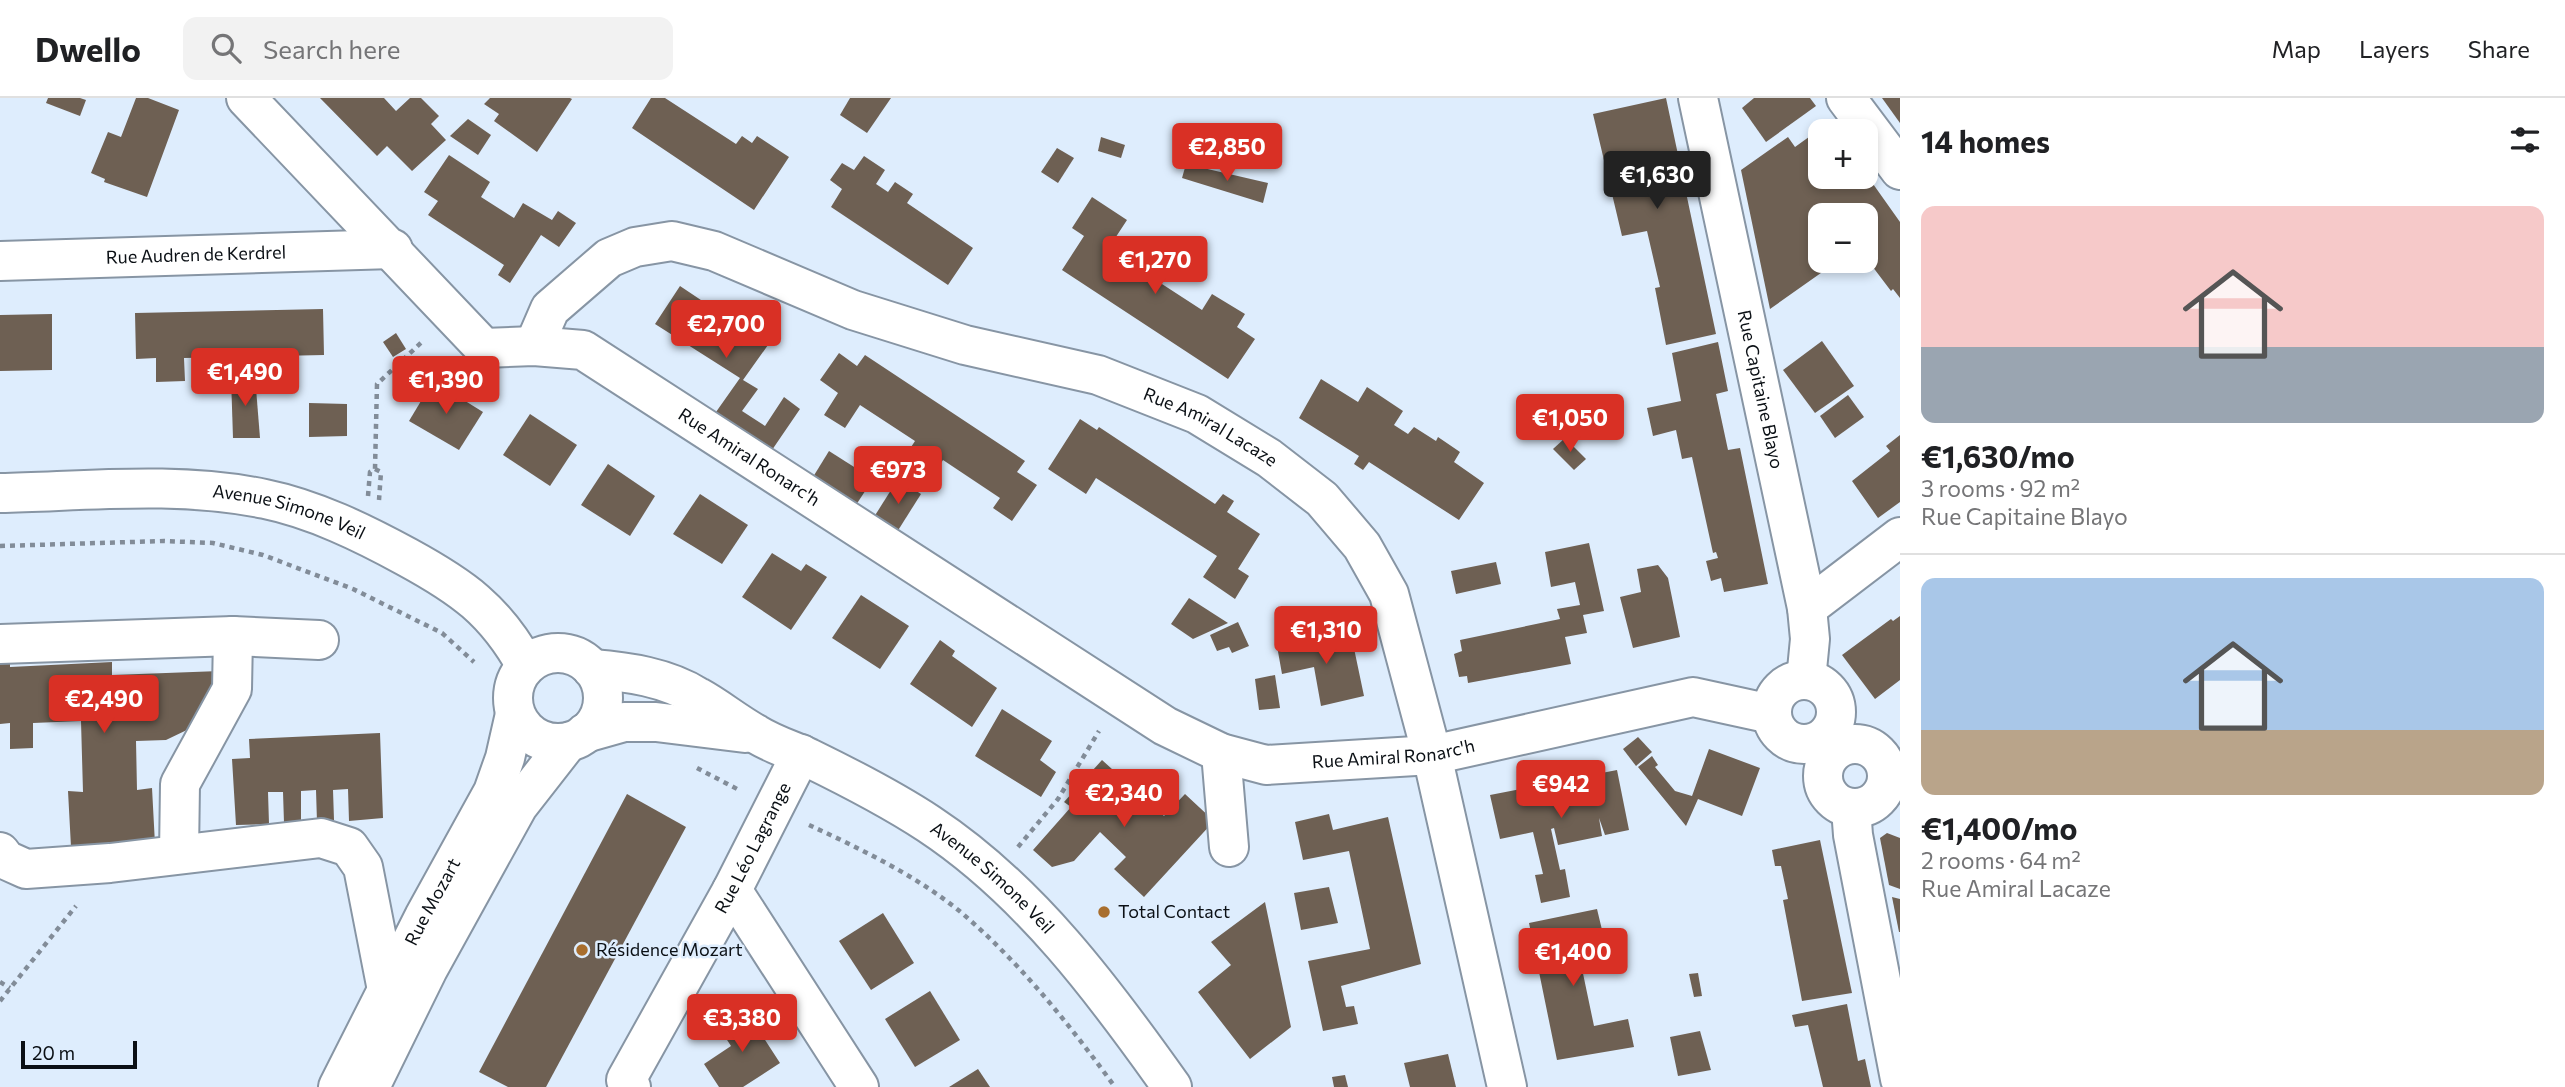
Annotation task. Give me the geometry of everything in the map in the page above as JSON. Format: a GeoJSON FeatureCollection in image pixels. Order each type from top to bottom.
{"type":"FeatureCollection","features":[{"type":"Feature","properties":{"kind":"street","name":"Rue Amiral Ronarc'h"},"geometry":{"type":"LineString","coordinates":[[246,98],[393,249],[484,348],[534,346],[583,350],[1154,719],[1221,753],[1266,765],[1432,755],[1693,697],[1771,714]]}},
{"type":"Feature","properties":{"kind":"street","name":"Rue Capitaine Blayo"},"geometry":{"type":"LineString","coordinates":[[1698,98],[1807,608],[1810,639],[1806,680]]}},
{"type":"Feature","properties":{"kind":"street"},"geometry":{"type":"LineString","coordinates":[[1846,98],[1900,170]]}},
{"type":"Feature","properties":{"kind":"street","name":"Rue Amiral Lacaze"},"geometry":{"type":"LineString","coordinates":[[534,346],[550,309],[610,258],[635,247],[672,241],[714,251],[853,310],[965,345],[1098,375],[1197,414],[1269,458],[1322,499],[1362,546],[1389,594],[1432,755],[1507,1087]]}},
{"type":"Feature","properties":{"kind":"street","name":"Rue Audren de Kerdrel"},"geometry":{"type":"LineString","coordinates":[[0,261],[393,249]]}},
{"type":"Feature","properties":{"kind":"street","name":"Avenue Simone Veil"},"geometry":{"type":"LineString","coordinates":[[0,493],[168,489],[204,491],[266,499],[318,516],[376,541],[464,590],[493,618],[526,666]]}},
{"type":"Feature","properties":{"kind":"street"},"geometry":{"type":"LineString","coordinates":[[1807,608],[1900,537]]}},
{"type":"Feature","properties":{"kind":"street"},"geometry":{"type":"LineString","coordinates":[[0,645],[233,636],[319,640]]}},
{"type":"Feature","properties":{"kind":"street"},"geometry":{"type":"LineString","coordinates":[[179,855],[180,784],[232,689],[233,636]]}},
{"type":"Feature","properties":{"kind":"street"},"geometry":{"type":"LineString","coordinates":[[559,653],[583,660],[592,668],[602,690],[600,714],[577,737],[543,740],[522,725],[515,714],[514,689],[526,666],[535,659],[559,653]]}},
{"type":"Feature","properties":{"kind":"street","name":"Avenue Simone Veil"},"geometry":{"type":"LineString","coordinates":[[592,668],[629,672],[672,684],[696,695],[757,735],[867,786],[931,825],[995,875],[1068,951],[1126,1023],[1172,1087]]}},
{"type":"Feature","properties":{"kind":"street"},"geometry":{"type":"LineString","coordinates":[[1812,760],[1830,755],[1849,744],[1848,730],[1832,696],[1825,688],[1806,680],[1785,685],[1773,702],[1771,714],[1780,735],[1812,760],[1833,801],[1851,808],[1873,803],[1894,774],[1878,753],[1848,730]]}},
{"type":"Feature","properties":{"kind":"street","name":"Rue Mozart"},"geometry":{"type":"LineString","coordinates":[[338,1087],[493,792],[505,758],[515,714]]}},
{"type":"Feature","properties":{"kind":"street","name":"Avenue Simone Veil"},"geometry":{"type":"LineString","coordinates":[[577,737],[624,722],[656,722],[757,735]]}},
{"type":"Feature","properties":{"kind":"street","name":"Rue Mozart"},"geometry":{"type":"LineString","coordinates":[[370,1087],[400,1025],[518,806],[577,737]]}},
{"type":"Feature","properties":{"kind":"street"},"geometry":{"type":"LineString","coordinates":[[1221,753],[1229,847]]}},
{"type":"Feature","properties":{"kind":"street","name":"Rue Léo Lagrange"},"geometry":{"type":"LineString","coordinates":[[631,1087],[626,1080],[732,890],[801,754]]}},
{"type":"Feature","properties":{"kind":"street"},"geometry":{"type":"LineString","coordinates":[[1851,808],[1853,835],[1900,1079]]}},
{"type":"Feature","properties":{"kind":"street"},"geometry":{"type":"LineString","coordinates":[[0,852],[6,860],[26,869],[110,863],[321,838],[349,847],[363,867],[387,990],[400,1025]]}},
{"type":"Feature","properties":{"kind":"street"},"geometry":{"type":"LineString","coordinates":[[732,890],[859,1087]]}},
{"type":"Feature","properties":{"kind":"path"},"geometry":{"type":"LineString","coordinates":[[375,469],[377,384],[452,313]]}},
{"type":"Feature","properties":{"kind":"path"},"geometry":{"type":"LineString","coordinates":[[961,912],[1058,799],[1099,732]]}},
{"type":"Feature","properties":{"kind":"path"},"geometry":{"type":"LineString","coordinates":[[693,766],[914,880],[961,912],[1020,966],[1072,1028],[1115,1087]]}},
{"type":"Feature","properties":{"kind":"path"},"geometry":{"type":"LineString","coordinates":[[0,1000],[110,863]]}},
{"type":"Feature","properties":{"kind":"path"},"geometry":{"type":"LineString","coordinates":[[0,982],[10,988]]}},
{"type":"Feature","properties":{"kind":"building"},"geometry":{"type":"Polygon","coordinates":[[[48,98],[86,100],[80,116],[46,103],[48,98]]]}},
{"type":"Feature","properties":{"kind":"building"},"geometry":{"type":"Polygon","coordinates":[[[136,98],[148,98],[179,110],[147,197],[104,182],[105,179],[91,173],[108,132],[121,137],[136,98]]]}},
{"type":"Feature","properties":{"kind":"building"},"geometry":{"type":"Polygon","coordinates":[[[320,98],[384,98],[396,111],[410,98],[421,98],[439,116],[431,124],[446,140],[412,171],[387,146],[377,156],[320,98]]]}},
{"type":"Feature","properties":{"kind":"building"},"geometry":{"type":"Polygon","coordinates":[[[490,98],[572,99],[537,152],[494,121],[499,114],[484,104],[490,98]]]}},
{"type":"Feature","properties":{"kind":"building"},"geometry":{"type":"Polygon","coordinates":[[[651,98],[665,98],[736,144],[742,136],[752,143],[757,136],[789,157],[754,210],[632,128],[651,98]]]}},
{"type":"Feature","properties":{"kind":"building"},"geometry":{"type":"Polygon","coordinates":[[[850,98],[891,98],[867,133],[840,115],[850,98]]]}},
{"type":"Feature","properties":{"kind":"building"},"geometry":{"type":"Polygon","coordinates":[[[1666,98],[1716,334],[1666,345],[1655,288],[1660,287],[1647,231],[1622,236],[1593,114],[1666,98]]]}},
{"type":"Feature","properties":{"kind":"building"},"geometry":{"type":"Polygon","coordinates":[[[1754,98],[1810,98],[1816,106],[1766,142],[1742,108],[1754,98]]]}},
{"type":"Feature","properties":{"kind":"building"},"geometry":{"type":"Polygon","coordinates":[[[1882,98],[1900,98],[1900,123],[1882,98]]]}},
{"type":"Feature","properties":{"kind":"building"},"geometry":{"type":"Polygon","coordinates":[[[468,119],[491,135],[478,155],[450,136],[468,119]]]}},
{"type":"Feature","properties":{"kind":"building"},"geometry":{"type":"Polygon","coordinates":[[[1101,137],[1125,145],[1121,158],[1098,151],[1101,137]]]}},
{"type":"Feature","properties":{"kind":"building"},"geometry":{"type":"Polygon","coordinates":[[[1788,137],[1795,147],[1808,138],[1808,189],[1877,189],[1900,222],[1900,298],[1877,273],[1878,203],[1808,203],[1808,273],[1821,273],[1770,309],[1741,170],[1788,137]]]}},
{"type":"Feature","properties":{"kind":"building"},"geometry":{"type":"Polygon","coordinates":[[[1057,148],[1074,158],[1058,183],[1041,172],[1057,148]]]}},
{"type":"Feature","properties":{"kind":"building"},"geometry":{"type":"Polygon","coordinates":[[[449,155],[490,182],[481,197],[514,218],[523,203],[552,220],[558,211],[576,223],[559,247],[541,235],[510,283],[498,275],[504,265],[428,215],[438,201],[424,192],[449,155]]]}},
{"type":"Feature","properties":{"kind":"building"},"geometry":{"type":"Polygon","coordinates":[[[864,156],[885,170],[876,184],[888,192],[895,182],[913,194],[907,203],[973,248],[948,285],[831,207],[842,189],[830,180],[842,163],[854,170],[864,156]]]}},
{"type":"Feature","properties":{"kind":"building"},"geometry":{"type":"Polygon","coordinates":[[[1186,164],[1268,183],[1263,203],[1182,178],[1186,164]]]}},
{"type":"Feature","properties":{"kind":"building"},"geometry":{"type":"Polygon","coordinates":[[[1092,197],[1127,220],[1108,249],[1202,310],[1212,294],[1245,314],[1237,327],[1255,339],[1228,379],[1062,270],[1084,236],[1072,228],[1092,197]]]}},
{"type":"Feature","properties":{"kind":"building"},"geometry":{"type":"Polygon","coordinates":[[[680,286],[768,345],[743,380],[758,389],[742,411],[765,426],[784,397],[800,409],[772,450],[716,412],[740,378],[655,324],[680,286]]]}},
{"type":"Feature","properties":{"kind":"building"},"geometry":{"type":"Polygon","coordinates":[[[323,309],[324,355],[184,358],[185,381],[156,382],[156,358],[136,359],[135,313],[323,309]]]}},
{"type":"Feature","properties":{"kind":"building"},"geometry":{"type":"Polygon","coordinates":[[[52,314],[52,370],[0,371],[0,315],[52,314]]]}},
{"type":"Feature","properties":{"kind":"building"},"geometry":{"type":"Polygon","coordinates":[[[396,333],[406,349],[393,357],[383,342],[396,333]]]}},
{"type":"Feature","properties":{"kind":"building"},"geometry":{"type":"Polygon","coordinates":[[[1822,341],[1854,386],[1815,413],[1783,370],[1822,341]]]}},
{"type":"Feature","properties":{"kind":"building"},"geometry":{"type":"Polygon","coordinates":[[[1718,342],[1728,391],[1716,394],[1728,450],[1740,448],[1768,584],[1724,592],[1721,578],[1711,581],[1706,561],[1718,558],[1716,552],[1713,553],[1692,457],[1682,459],[1676,430],[1653,436],[1647,408],[1681,401],[1672,353],[1718,342]]]}},
{"type":"Feature","properties":{"kind":"building"},"geometry":{"type":"Polygon","coordinates":[[[839,353],[857,366],[865,355],[1025,461],[1017,472],[1037,485],[1012,521],[993,508],[1000,498],[943,460],[930,480],[902,461],[915,441],[860,405],[845,428],[824,415],[838,393],[820,380],[839,353]]]}},
{"type":"Feature","properties":{"kind":"building"},"geometry":{"type":"Polygon","coordinates":[[[255,376],[260,438],[233,438],[231,377],[255,376]]]}},
{"type":"Feature","properties":{"kind":"building"},"geometry":{"type":"Polygon","coordinates":[[[1321,379],[1358,402],[1367,387],[1403,411],[1394,425],[1408,434],[1414,427],[1436,441],[1438,437],[1460,452],[1454,462],[1484,483],[1459,520],[1369,462],[1363,470],[1354,464],[1359,456],[1299,418],[1321,379]]]}},
{"type":"Feature","properties":{"kind":"building"},"geometry":{"type":"Polygon","coordinates":[[[433,381],[483,412],[459,450],[409,421],[433,381]]]}},
{"type":"Feature","properties":{"kind":"building"},"geometry":{"type":"Polygon","coordinates":[[[1848,395],[1864,417],[1835,438],[1820,416],[1848,395]]]}},
{"type":"Feature","properties":{"kind":"building"},"geometry":{"type":"Polygon","coordinates":[[[309,403],[347,404],[347,436],[309,437],[309,403]]]}},
{"type":"Feature","properties":{"kind":"building"},"geometry":{"type":"Polygon","coordinates":[[[530,414],[577,445],[550,486],[503,455],[530,414]]]}},
{"type":"Feature","properties":{"kind":"building"},"geometry":{"type":"Polygon","coordinates":[[[1080,419],[1097,430],[1099,427],[1215,504],[1223,494],[1234,501],[1227,512],[1260,534],[1238,569],[1249,576],[1235,599],[1203,577],[1217,556],[1096,478],[1086,494],[1048,469],[1080,419]]]}},
{"type":"Feature","properties":{"kind":"building"},"geometry":{"type":"Polygon","coordinates":[[[1900,435],[1900,502],[1878,518],[1852,481],[1890,451],[1886,446],[1900,435]]]}},
{"type":"Feature","properties":{"kind":"building"},"geometry":{"type":"Polygon","coordinates":[[[1565,438],[1586,459],[1574,470],[1553,449],[1565,438]]]}},
{"type":"Feature","properties":{"kind":"building"},"geometry":{"type":"Polygon","coordinates":[[[829,451],[873,479],[856,505],[813,477],[829,451]]]}},
{"type":"Feature","properties":{"kind":"building"},"geometry":{"type":"Polygon","coordinates":[[[608,464],[655,496],[630,536],[581,505],[608,464]]]}},
{"type":"Feature","properties":{"kind":"building"},"geometry":{"type":"Polygon","coordinates":[[[898,479],[921,494],[897,532],[874,517],[898,479]]]}},
{"type":"Feature","properties":{"kind":"building"},"geometry":{"type":"Polygon","coordinates":[[[700,494],[748,525],[722,564],[673,534],[700,494]]]}},
{"type":"Feature","properties":{"kind":"building"},"geometry":{"type":"Polygon","coordinates":[[[1589,543],[1604,611],[1583,615],[1587,633],[1565,637],[1571,664],[1468,683],[1467,676],[1459,677],[1454,654],[1462,651],[1460,640],[1560,619],[1557,609],[1580,605],[1575,582],[1551,587],[1545,552],[1589,543]]]}},
{"type":"Feature","properties":{"kind":"building"},"geometry":{"type":"Polygon","coordinates":[[[772,553],[801,571],[806,564],[827,577],[791,630],[742,597],[772,553]]]}},
{"type":"Feature","properties":{"kind":"building"},"geometry":{"type":"Polygon","coordinates":[[[1496,562],[1501,584],[1456,594],[1451,571],[1496,562]]]}},
{"type":"Feature","properties":{"kind":"building"},"geometry":{"type":"Polygon","coordinates":[[[1658,565],[1668,578],[1680,637],[1633,648],[1620,597],[1641,592],[1637,569],[1658,565]]]}},
{"type":"Feature","properties":{"kind":"building"},"geometry":{"type":"Polygon","coordinates":[[[861,595],[909,626],[880,669],[832,638],[861,595]]]}},
{"type":"Feature","properties":{"kind":"building"},"geometry":{"type":"Polygon","coordinates":[[[1189,598],[1228,623],[1193,639],[1171,624],[1189,598]]]}},
{"type":"Feature","properties":{"kind":"building"},"geometry":{"type":"Polygon","coordinates":[[[1900,616],[1900,680],[1875,699],[1842,655],[1891,619],[1893,621],[1900,616]]]}},
{"type":"Feature","properties":{"kind":"building"},"geometry":{"type":"Polygon","coordinates":[[[1238,622],[1249,646],[1232,653],[1229,647],[1217,651],[1210,635],[1238,622]]]}},
{"type":"Feature","properties":{"kind":"building"},"geometry":{"type":"Polygon","coordinates":[[[1351,634],[1364,696],[1321,706],[1314,667],[1282,674],[1277,646],[1351,634]]]}},
{"type":"Feature","properties":{"kind":"building"},"geometry":{"type":"Polygon","coordinates":[[[940,640],[955,651],[952,656],[997,688],[972,727],[910,684],[940,640]]]}},
{"type":"Feature","properties":{"kind":"building"},"geometry":{"type":"Polygon","coordinates":[[[0,657],[10,657],[10,667],[112,662],[112,675],[220,671],[191,728],[166,740],[136,741],[137,790],[152,788],[155,844],[71,847],[68,791],[83,792],[81,721],[33,723],[33,748],[10,749],[10,723],[0,724],[0,657]]]}},
{"type":"Feature","properties":{"kind":"building"},"geometry":{"type":"Polygon","coordinates":[[[1275,675],[1280,708],[1259,710],[1255,679],[1275,675]]]}},
{"type":"Feature","properties":{"kind":"building"},"geometry":{"type":"Polygon","coordinates":[[[1002,709],[1052,741],[1040,760],[1056,772],[1041,797],[975,756],[1002,709]]]}},
{"type":"Feature","properties":{"kind":"building"},"geometry":{"type":"Polygon","coordinates":[[[380,733],[383,818],[349,821],[348,789],[333,790],[334,820],[317,822],[316,790],[301,791],[301,822],[284,823],[283,792],[268,792],[269,824],[236,825],[232,759],[250,758],[249,739],[380,733]]]}},
{"type":"Feature","properties":{"kind":"building"},"geometry":{"type":"Polygon","coordinates":[[[1638,737],[1652,752],[1636,766],[1623,749],[1638,737]]]}},
{"type":"Feature","properties":{"kind":"building"},"geometry":{"type":"Polygon","coordinates":[[[1709,749],[1760,768],[1742,816],[1698,799],[1686,826],[1638,767],[1652,756],[1658,765],[1655,767],[1675,791],[1692,796],[1709,749]]]}},
{"type":"Feature","properties":{"kind":"building"},"geometry":{"type":"Polygon","coordinates":[[[1102,760],[1164,816],[1185,794],[1214,821],[1144,897],[1114,869],[1126,857],[1100,832],[1074,861],[1052,867],[1033,850],[1071,807],[1064,802],[1102,760]]]}},
{"type":"Feature","properties":{"kind":"building"},"geometry":{"type":"Polygon","coordinates":[[[1617,770],[1629,830],[1605,835],[1599,818],[1602,836],[1558,845],[1554,828],[1551,829],[1560,870],[1565,869],[1570,897],[1541,903],[1535,875],[1543,874],[1533,832],[1500,839],[1490,795],[1617,770]]]}},
{"type":"Feature","properties":{"kind":"building","name":"Résidence Mozart"},"geometry":{"type":"Polygon","coordinates":[[[627,794],[686,827],[546,1087],[508,1087],[479,1072],[627,794]]]}},
{"type":"Feature","properties":{"kind":"building"},"geometry":{"type":"Polygon","coordinates":[[[1329,814],[1333,830],[1388,817],[1421,964],[1341,986],[1346,1007],[1354,1006],[1358,1024],[1323,1031],[1308,961],[1370,949],[1349,851],[1303,860],[1295,822],[1329,814]]]}},
{"type":"Feature","properties":{"kind":"building"},"geometry":{"type":"Polygon","coordinates":[[[1887,833],[1900,838],[1900,889],[1889,885],[1880,838],[1887,833]]]}},
{"type":"Feature","properties":{"kind":"building"},"geometry":{"type":"Polygon","coordinates":[[[1820,840],[1852,993],[1802,1001],[1783,900],[1788,899],[1781,866],[1775,866],[1772,850],[1820,840]]]}},
{"type":"Feature","properties":{"kind":"building"},"geometry":{"type":"Polygon","coordinates":[[[1329,887],[1338,923],[1301,930],[1294,893],[1329,887]]]}},
{"type":"Feature","properties":{"kind":"building"},"geometry":{"type":"Polygon","coordinates":[[[1892,897],[1900,899],[1900,932],[1899,932],[1892,897]]]}},
{"type":"Feature","properties":{"kind":"building"},"geometry":{"type":"Polygon","coordinates":[[[1265,902],[1291,1027],[1250,1059],[1198,992],[1231,965],[1211,942],[1265,902]]]}},
{"type":"Feature","properties":{"kind":"building"},"geometry":{"type":"Polygon","coordinates":[[[1597,909],[1603,934],[1576,940],[1594,1026],[1628,1019],[1634,1047],[1557,1060],[1529,923],[1597,909]]]}},
{"type":"Feature","properties":{"kind":"building"},"geometry":{"type":"Polygon","coordinates":[[[883,913],[914,963],[871,990],[839,941],[883,913]]]}},
{"type":"Feature","properties":{"kind":"building"},"geometry":{"type":"Polygon","coordinates":[[[1698,973],[1702,996],[1694,997],[1689,974],[1698,973]]]}},
{"type":"Feature","properties":{"kind":"building"},"geometry":{"type":"Polygon","coordinates":[[[930,991],[960,1040],[915,1067],[885,1019],[930,991]]]}},
{"type":"Feature","properties":{"kind":"building"},"geometry":{"type":"Polygon","coordinates":[[[1847,1004],[1858,1061],[1865,1059],[1871,1087],[1823,1087],[1808,1025],[1795,1027],[1792,1015],[1847,1004]]]}},
{"type":"Feature","properties":{"kind":"building"},"geometry":{"type":"Polygon","coordinates":[[[745,1009],[780,1063],[743,1087],[719,1087],[704,1064],[731,1046],[718,1026],[745,1009]]]}},
{"type":"Feature","properties":{"kind":"building"},"geometry":{"type":"Polygon","coordinates":[[[1700,1031],[1711,1070],[1678,1076],[1670,1037],[1700,1031]]]}},
{"type":"Feature","properties":{"kind":"building"},"geometry":{"type":"Polygon","coordinates":[[[1448,1054],[1456,1087],[1410,1087],[1404,1063],[1448,1054]]]}},
{"type":"Feature","properties":{"kind":"building"},"geometry":{"type":"Polygon","coordinates":[[[978,1069],[990,1087],[949,1087],[978,1069]]]}},
{"type":"Feature","properties":{"kind":"building"},"geometry":{"type":"Polygon","coordinates":[[[1345,1075],[1348,1087],[1334,1087],[1332,1077],[1345,1075]]]}},
{"type":"Feature","properties":{"kind":"place","name":"Total Contact"},"geometry":{"type":"Point","coordinates":[1104,912]}},
{"type":"Feature","properties":{"kind":"place","name":"Résidence Mozart"},"geometry":{"type":"Point","coordinates":[582,950]}}]}
